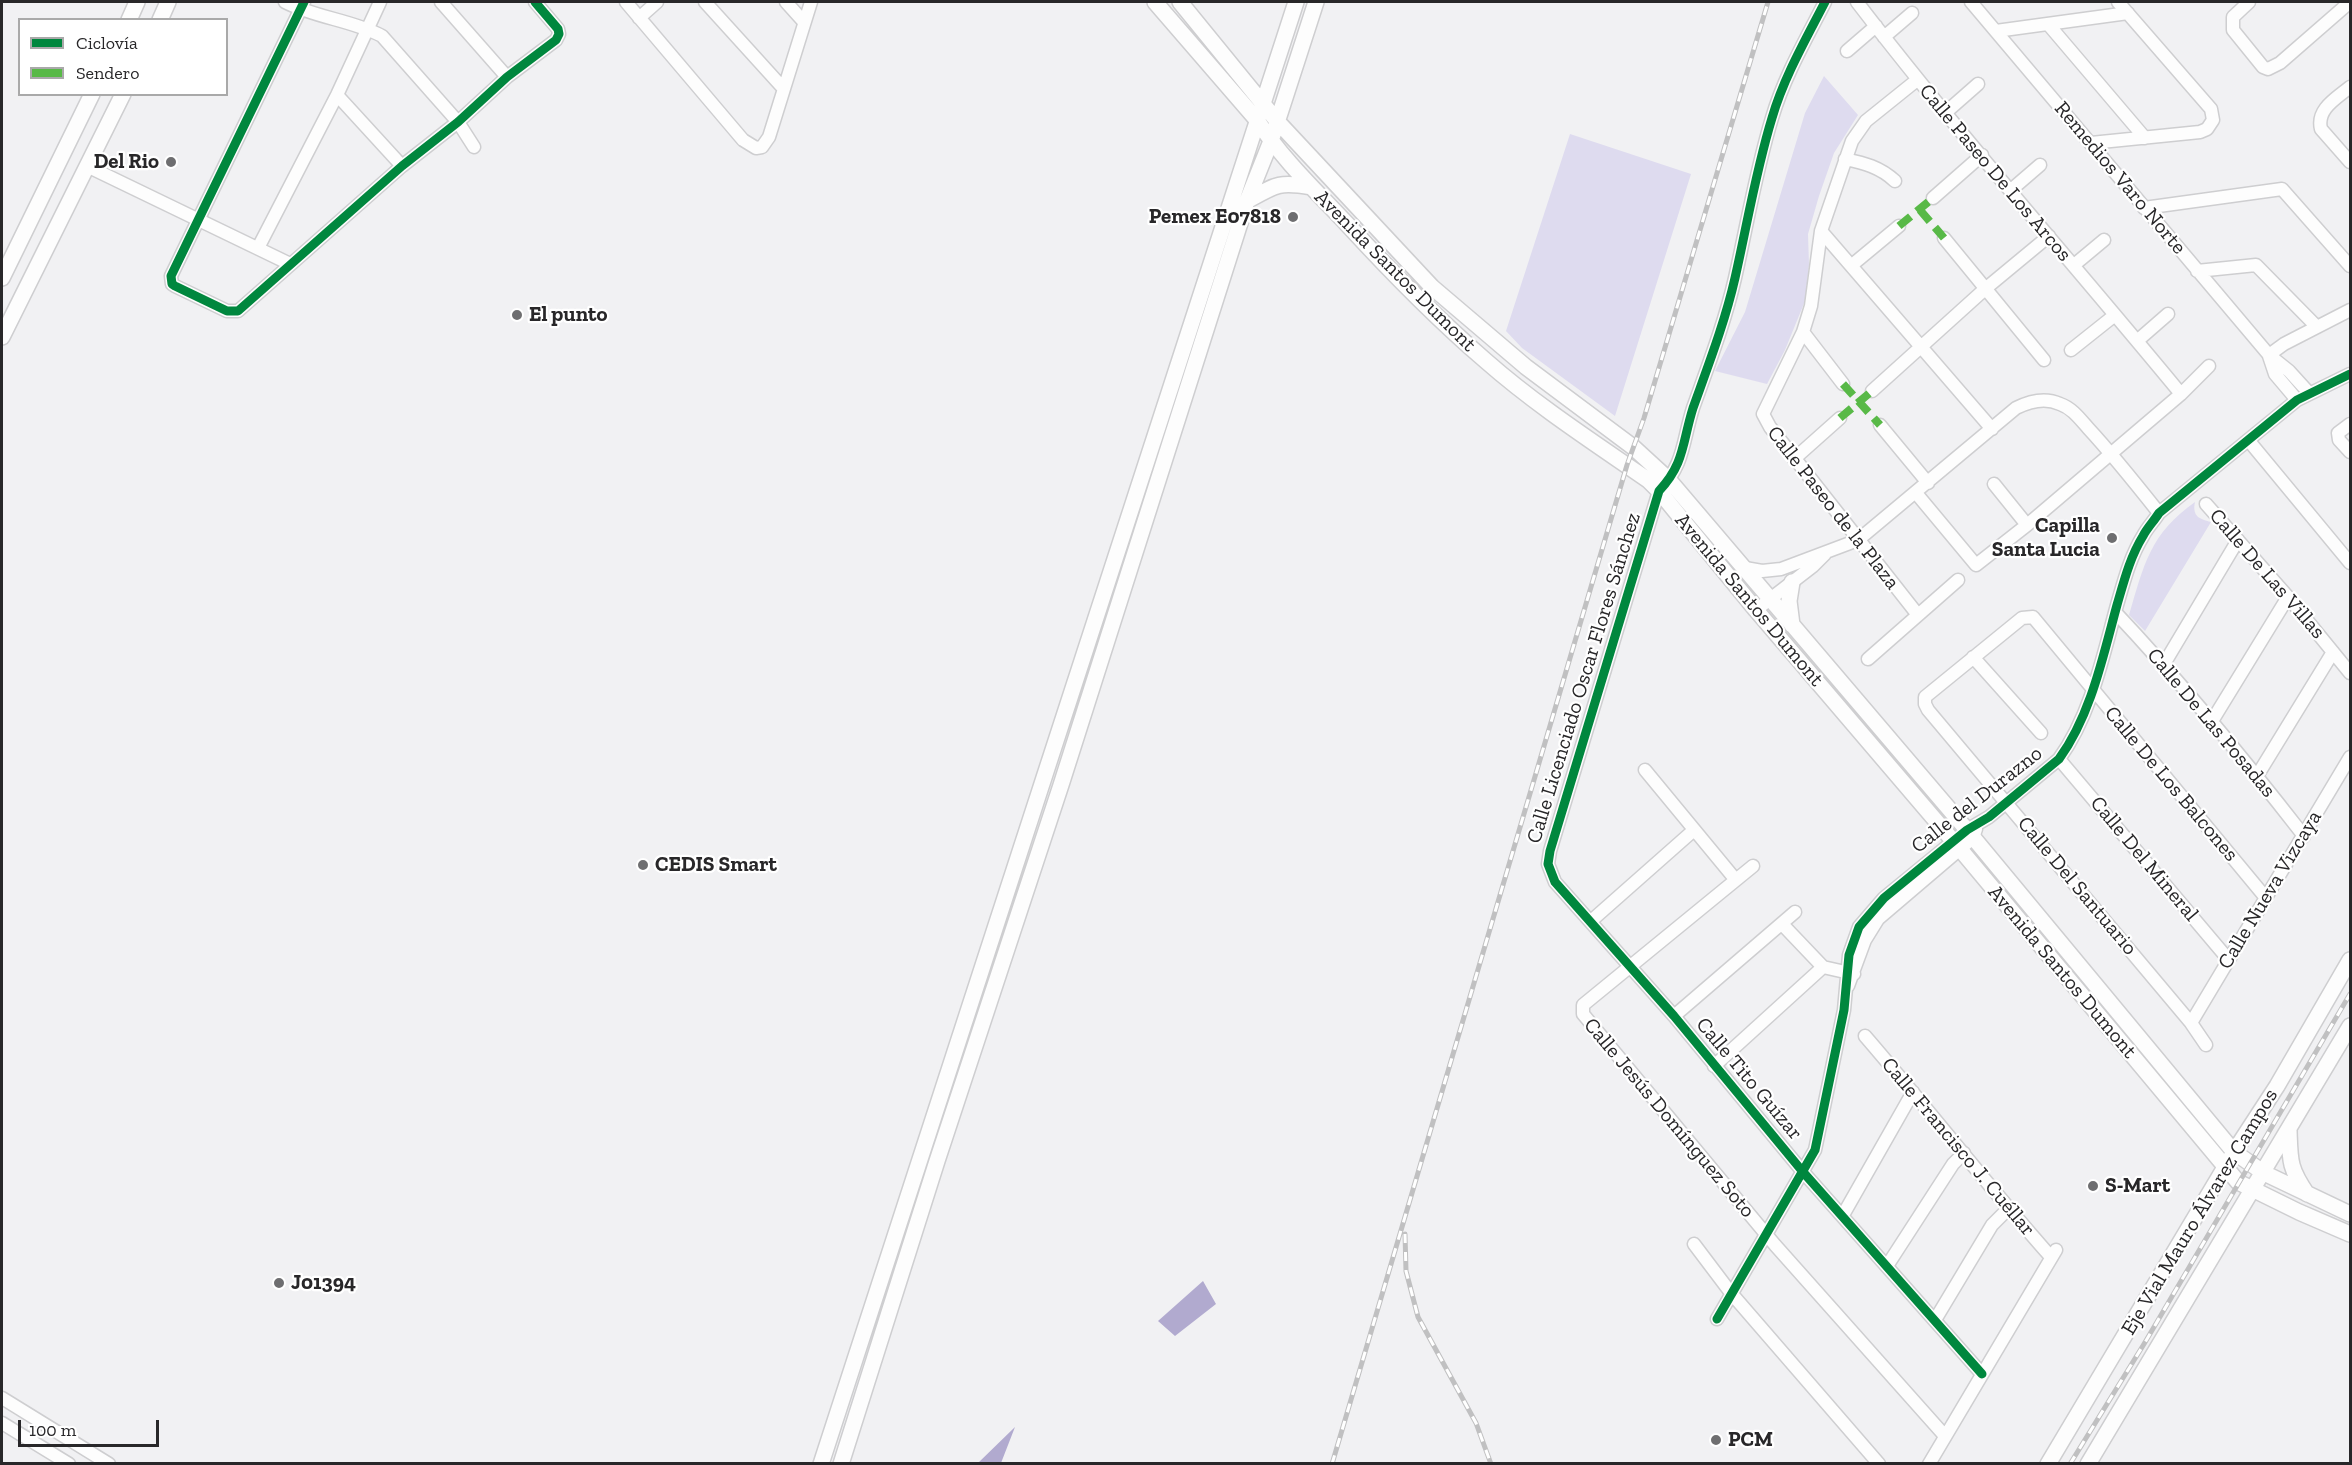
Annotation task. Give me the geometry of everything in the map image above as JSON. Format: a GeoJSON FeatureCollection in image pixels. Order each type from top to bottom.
{"type":"FeatureCollection","features":[{"type":"Feature","properties":{"kind":"main road"},"geometry":{"type":"LineString","coordinates":[[130,18],[138,2]]}},
{"type":"Feature","properties":{"kind":"main road"},"geometry":{"type":"LineString","coordinates":[[161,18],[168,2]]}},
{"type":"Feature","properties":{"kind":"main road","name":"Avenida Santos Dumont"},"geometry":{"type":"LineString","coordinates":[[1155,2],[1190,40],[1311,187],[1418,300],[1488,363],[1563,422],[1632,469],[1659,483],[1744,568],[1972,831],[2234,1152],[2264,1173],[2350,1214]]}},
{"type":"Feature","properties":{"kind":"main road","name":"Avenida Santos Dumont"},"geometry":{"type":"LineString","coordinates":[[1180,2],[1277,121],[1432,287],[1526,367],[1652,463],[1659,483],[1756,610],[2238,1182],[2350,1234]]}},
{"type":"Feature","properties":{"kind":"main road"},"geometry":{"type":"LineString","coordinates":[[821,1464],[1296,2]]}},
{"type":"Feature","properties":{"kind":"main road"},"geometry":{"type":"LineString","coordinates":[[841,1464],[1247,201],[1271,141],[1316,2]]}},
{"type":"Feature","properties":{"kind":"main road"},"geometry":{"type":"LineString","coordinates":[[1190,40],[1203,30]]}},
{"type":"Feature","properties":{"kind":"main road"},"geometry":{"type":"LineString","coordinates":[[2,278],[91,96]]}},
{"type":"Feature","properties":{"kind":"main road"},"geometry":{"type":"LineString","coordinates":[[2,337],[122,96]]}},
{"type":"Feature","properties":{"kind":"main road"},"geometry":{"type":"LineString","coordinates":[[1247,201],[1278,184],[1289,183],[1311,187]]}},
{"type":"Feature","properties":{"kind":"main road"},"geometry":{"type":"LineString","coordinates":[[1792,582],[1790,601],[1792,625]]}},
{"type":"Feature","properties":{"kind":"main road","name":"Eje Vial Mauro Álvarez Campos"},"geometry":{"type":"LineString","coordinates":[[2048,1464],[2234,1152],[2277,1086],[2350,960]]}},
{"type":"Feature","properties":{"kind":"main road","name":"Eje Vial Mauro Álvarez Campos"},"geometry":{"type":"LineString","coordinates":[[2088,1464],[2350,1026]]}},
{"type":"Feature","properties":{"kind":"main road"},"geometry":{"type":"LineString","coordinates":[[2289,1130],[2290,1164],[2309,1196]]}},
{"type":"Feature","properties":{"kind":"main road"},"geometry":{"type":"LineString","coordinates":[[920,1157],[937,1161]]}},
{"type":"Feature","properties":{"kind":"street"},"geometry":{"type":"LineString","coordinates":[[285,2],[302,5],[382,36],[458,122],[474,147]]}},
{"type":"Feature","properties":{"kind":"street"},"geometry":{"type":"LineString","coordinates":[[258,248],[337,95],[380,2]]}},
{"type":"Feature","properties":{"kind":"street"},"geometry":{"type":"LineString","coordinates":[[441,2],[507,77]]}},
{"type":"Feature","properties":{"kind":"street"},"geometry":{"type":"LineString","coordinates":[[302,5],[171,276],[172,284],[227,311],[238,311],[402,166],[458,122],[507,77],[556,40],[559,34],[558,28],[535,2]]}},
{"type":"Feature","properties":{"kind":"street"},"geometry":{"type":"LineString","coordinates":[[626,2],[743,140],[751,146],[762,147],[769,137],[811,2]]}},
{"type":"Feature","properties":{"kind":"street"},"geometry":{"type":"LineString","coordinates":[[639,18],[657,2]]}},
{"type":"Feature","properties":{"kind":"street"},"geometry":{"type":"LineString","coordinates":[[705,2],[783,88]]}},
{"type":"Feature","properties":{"kind":"street"},"geometry":{"type":"LineString","coordinates":[[786,2],[804,22]]}},
{"type":"Feature","properties":{"kind":"street","name":"Calle Licenciado Oscar Flores Sánchez"},"geometry":{"type":"LineString","coordinates":[[1560,888],[1548,864],[1550,851],[1659,483],[1679,464],[1687,428],[1734,280],[1773,116],[1790,71],[1825,2]]}},
{"type":"Feature","properties":{"kind":"street","name":"Calle Paseo De Los Arcos"},"geometry":{"type":"LineString","coordinates":[[1857,2],[1917,80],[2181,394]]}},
{"type":"Feature","properties":{"kind":"street","name":"Remedios Varo Norte"},"geometry":{"type":"LineString","coordinates":[[1971,2],[2269,355],[2289,371],[2309,393]]}},
{"type":"Feature","properties":{"kind":"street"},"geometry":{"type":"LineString","coordinates":[[2091,143],[2200,132],[2208,129],[2213,120],[2211,109],[2118,2]]}},
{"type":"Feature","properties":{"kind":"street"},"geometry":{"type":"LineString","coordinates":[[2249,2],[2232,19],[2233,30],[2263,67],[2272,68],[2350,2]]}},
{"type":"Feature","properties":{"kind":"street"},"geometry":{"type":"LineString","coordinates":[[1884,37],[1912,13]]}},
{"type":"Feature","properties":{"kind":"street"},"geometry":{"type":"LineString","coordinates":[[1996,31],[2128,13]]}},
{"type":"Feature","properties":{"kind":"street"},"geometry":{"type":"LineString","coordinates":[[2048,24],[2145,138]]}},
{"type":"Feature","properties":{"kind":"street"},"geometry":{"type":"LineString","coordinates":[[1847,51],[1876,26]]}},
{"type":"Feature","properties":{"kind":"street","name":"Calle Paseo de la Plaza"},"geometry":{"type":"LineString","coordinates":[[1917,80],[1866,121],[1852,141],[1821,231],[1811,306],[1803,332],[1763,411],[1765,420],[1794,459],[1918,615]]}},
{"type":"Feature","properties":{"kind":"street"},"geometry":{"type":"LineString","coordinates":[[1945,112],[1978,84]]}},
{"type":"Feature","properties":{"kind":"street"},"geometry":{"type":"LineString","coordinates":[[2350,87],[2324,110],[2320,119],[2321,129],[2350,162]]}},
{"type":"Feature","properties":{"kind":"street"},"geometry":{"type":"LineString","coordinates":[[337,95],[402,166]]}},
{"type":"Feature","properties":{"kind":"street"},"geometry":{"type":"LineString","coordinates":[[1933,198],[1982,155]]}},
{"type":"Feature","properties":{"kind":"street"},"geometry":{"type":"LineString","coordinates":[[1845,159],[1867,163],[1895,181]]}},
{"type":"Feature","properties":{"kind":"street"},"geometry":{"type":"LineString","coordinates":[[2011,190],[2040,165]]}},
{"type":"Feature","properties":{"kind":"street"},"geometry":{"type":"LineString","coordinates":[[87,166],[290,264]]}},
{"type":"Feature","properties":{"kind":"street"},"geometry":{"type":"LineString","coordinates":[[2144,208],[2282,189],[2350,266]]}},
{"type":"Feature","properties":{"kind":"street"},"geometry":{"type":"LineString","coordinates":[[1852,265],[1899,226]]}},
{"type":"Feature","properties":{"kind":"street"},"geometry":{"type":"LineString","coordinates":[[1821,231],[1992,429]]}},
{"type":"Feature","properties":{"kind":"street"},"geometry":{"type":"LineString","coordinates":[[1872,391],[1985,289],[2049,236]]}},
{"type":"Feature","properties":{"kind":"street"},"geometry":{"type":"LineString","coordinates":[[1944,238],[2044,360]]}},
{"type":"Feature","properties":{"kind":"street"},"geometry":{"type":"LineString","coordinates":[[2074,265],[2103,240]]}},
{"type":"Feature","properties":{"kind":"street"},"geometry":{"type":"LineString","coordinates":[[2197,271],[2256,265],[2317,327]]}},
{"type":"Feature","properties":{"kind":"street"},"geometry":{"type":"LineString","coordinates":[[2269,355],[2284,344],[2350,310]]}},
{"type":"Feature","properties":{"kind":"street"},"geometry":{"type":"LineString","coordinates":[[2137,341],[2168,314]]}},
{"type":"Feature","properties":{"kind":"street"},"geometry":{"type":"LineString","coordinates":[[2071,350],[2115,315]]}},
{"type":"Feature","properties":{"kind":"street"},"geometry":{"type":"LineString","coordinates":[[1803,332],[1843,384]]}},
{"type":"Feature","properties":{"kind":"street","name":"Remedios Varo Norte"},"geometry":{"type":"LineString","coordinates":[[2269,355],[2276,374],[2297,400]]}},
{"type":"Feature","properties":{"kind":"street"},"geometry":{"type":"LineString","coordinates":[[1916,493],[1976,565],[2027,525],[2181,394],[2209,366]]}},
{"type":"Feature","properties":{"kind":"street","name":"Calle del Durazno"},"geometry":{"type":"LineString","coordinates":[[1717,1318],[1815,1150],[1848,986],[1854,938],[1870,913],[1884,898],[1956,845],[2059,759],[2076,732],[2092,690],[2134,552],[2159,513],[2297,400],[2350,374]]}},
{"type":"Feature","properties":{"kind":"street"},"geometry":{"type":"LineString","coordinates":[[1744,568],[1762,571],[1782,569],[1858,540],[2016,408],[2029,402],[2050,401],[2070,408],[2111,453],[2159,513]]}},
{"type":"Feature","properties":{"kind":"street"},"geometry":{"type":"LineString","coordinates":[[1794,459],[1840,418]]}},
{"type":"Feature","properties":{"kind":"street"},"geometry":{"type":"LineString","coordinates":[[1880,424],[1928,483]]}},
{"type":"Feature","properties":{"kind":"street"},"geometry":{"type":"LineString","coordinates":[[2350,424],[2338,433],[2339,440],[2350,452]]}},
{"type":"Feature","properties":{"kind":"street"},"geometry":{"type":"LineString","coordinates":[[2249,441],[2350,563]]}},
{"type":"Feature","properties":{"kind":"street"},"geometry":{"type":"LineString","coordinates":[[1994,484],[2027,525]]}},
{"type":"Feature","properties":{"kind":"street","name":"Calle De Las Villas"},"geometry":{"type":"LineString","coordinates":[[2206,504],[2288,597],[2350,673]]}},
{"type":"Feature","properties":{"kind":"street"},"geometry":{"type":"LineString","coordinates":[[2164,664],[2238,540]]}},
{"type":"Feature","properties":{"kind":"street"},"geometry":{"type":"LineString","coordinates":[[1756,610],[1825,554]]}},
{"type":"Feature","properties":{"kind":"street"},"geometry":{"type":"LineString","coordinates":[[1868,658],[1958,580]]}},
{"type":"Feature","properties":{"kind":"street"},"geometry":{"type":"LineString","coordinates":[[2212,721],[2288,597]]}},
{"type":"Feature","properties":{"kind":"street","name":"Calle De Las Posadas"},"geometry":{"type":"LineString","coordinates":[[2115,612],[2164,664],[2304,836]]}},
{"type":"Feature","properties":{"kind":"street","name":"Calle De Los Balcones"},"geometry":{"type":"LineString","coordinates":[[1973,657],[2022,618],[2030,616],[2036,619],[2092,690],[2266,898]]}},
{"type":"Feature","properties":{"kind":"street"},"geometry":{"type":"LineString","coordinates":[[2257,776],[2333,652]]}},
{"type":"Feature","properties":{"kind":"street"},"geometry":{"type":"LineString","coordinates":[[1973,657],[2041,733]]}},
{"type":"Feature","properties":{"kind":"street","name":"Calle Del Santuario"},"geometry":{"type":"LineString","coordinates":[[1973,657],[1926,695],[1924,700],[1928,710],[2191,1023],[2206,1046]]}},
{"type":"Feature","properties":{"kind":"street","name":"Calle Nueva Vizcaya"},"geometry":{"type":"LineString","coordinates":[[2191,1023],[2350,757]]}},
{"type":"Feature","properties":{"kind":"street","name":"Calle Del Mineral"},"geometry":{"type":"LineString","coordinates":[[2059,759],[2228,959]]}},
{"type":"Feature","properties":{"kind":"street"},"geometry":{"type":"LineString","coordinates":[[1645,770],[1735,879]]}},
{"type":"Feature","properties":{"kind":"street"},"geometry":{"type":"LineString","coordinates":[[1591,921],[1695,830]]}},
{"type":"Feature","properties":{"kind":"street"},"geometry":{"type":"LineString","coordinates":[[1630,966],[1753,866]]}},
{"type":"Feature","properties":{"kind":"street","name":"Calle Tito Guízar"},"geometry":{"type":"LineString","coordinates":[[1560,888],[1674,1016],[1803,1172],[1982,1374]]}},
{"type":"Feature","properties":{"kind":"street"},"geometry":{"type":"LineString","coordinates":[[1674,1016],[1795,912]]}},
{"type":"Feature","properties":{"kind":"street"},"geometry":{"type":"LineString","coordinates":[[1782,924],[1823,967],[1850,973]]}},
{"type":"Feature","properties":{"kind":"street","name":"Calle Jesús Domínguez Soto"},"geometry":{"type":"LineString","coordinates":[[1630,966],[1583,1005],[1584,1016],[1766,1234],[1945,1436]]}},
{"type":"Feature","properties":{"kind":"street"},"geometry":{"type":"LineString","coordinates":[[1714,1066],[1823,967]]}},
{"type":"Feature","properties":{"kind":"street","name":"Calle Francisco J. Cuéllar"},"geometry":{"type":"LineString","coordinates":[[1865,1036],[2008,1209],[2054,1254],[1982,1374]]}},
{"type":"Feature","properties":{"kind":"street"},"geometry":{"type":"LineString","coordinates":[[1843,1215],[1913,1092]]}},
{"type":"Feature","properties":{"kind":"street"},"geometry":{"type":"LineString","coordinates":[[1887,1266],[1953,1164],[1964,1153]]}},
{"type":"Feature","properties":{"kind":"street"},"geometry":{"type":"LineString","coordinates":[[1935,1320],[1992,1225],[2008,1209]]}},
{"type":"Feature","properties":{"kind":"street"},"geometry":{"type":"LineString","coordinates":[[1694,1244],[1731,1293],[1879,1464]]}},
{"type":"Feature","properties":{"kind":"street"},"geometry":{"type":"LineString","coordinates":[[1929,1464],[1982,1374]]}},
{"type":"Feature","properties":{"kind":"street"},"geometry":{"type":"LineString","coordinates":[[2,1398],[109,1464]]}},
{"type":"Feature","properties":{"kind":"street"},"geometry":{"type":"LineString","coordinates":[[2,1423],[69,1464]]}},
{"type":"Feature","properties":{"kind":"shaded area"},"geometry":{"type":"Polygon","coordinates":[[[1824,76],[1858,115],[1834,153],[1808,234],[1809,265],[1805,301],[1785,350],[1767,384],[1715,371],[1745,312],[1805,113],[1824,76]]]}},
{"type":"Feature","properties":{"kind":"shaded area"},"geometry":{"type":"Polygon","coordinates":[[[1570,134],[1691,174],[1615,416],[1522,348],[1506,331],[1570,134]]]}},
{"type":"Feature","properties":{"kind":"shaded area"},"geometry":{"type":"Polygon","coordinates":[[[2195,502],[2197,516],[2211,522],[2145,631],[2129,615],[2139,580],[2158,538],[2180,514],[2195,502]]]}},
{"type":"Feature","properties":{"kind":"shaded area"},"geometry":{"type":"Polygon","coordinates":[[[1203,1281],[1216,1304],[1175,1336],[1158,1321],[1203,1281]]]}},
{"type":"Feature","properties":{"kind":"shaded area"},"geometry":{"type":"Polygon","coordinates":[[[1015,1427],[1001,1463],[978,1463],[1015,1427]]]}},
{"type":"Feature","properties":{"kind":"railway"},"geometry":{"type":"LineString","coordinates":[[1332,1464],[1627,465],[1644,418],[1768,2]]}},
{"type":"Feature","properties":{"kind":"railway"},"geometry":{"type":"LineString","coordinates":[[2070,1464],[2144,1344],[2350,994]]}},
{"type":"Feature","properties":{"kind":"railway"},"geometry":{"type":"LineString","coordinates":[[1405,1234],[1406,1271],[1418,1317],[1476,1423],[1491,1464]]}},
{"type":"Feature","properties":{"kind":"marked path"},"geometry":{"type":"LineString","coordinates":[[1899,226],[1933,198]]}},
{"type":"Feature","properties":{"kind":"marked path"},"geometry":{"type":"LineString","coordinates":[[1920,210],[1944,238]]}},
{"type":"Feature","properties":{"kind":"marked path"},"geometry":{"type":"LineString","coordinates":[[1843,384],[1880,425]]}},
{"type":"Feature","properties":{"kind":"marked path"},"geometry":{"type":"LineString","coordinates":[[1840,418],[1872,391]]}},
{"type":"Feature","properties":{"kind":"cycle path"},"geometry":{"type":"LineString","coordinates":[[304,2],[171,276],[172,284],[175,286],[227,311],[238,311],[402,166],[458,122],[507,77],[556,40],[559,34],[558,29],[535,2]]}},
{"type":"Feature","properties":{"kind":"cycle path"},"geometry":{"type":"LineString","coordinates":[[1825,2],[1789,73],[1772,118],[1726,311],[1693,408],[1682,452],[1674,471],[1659,491],[1548,864],[1555,882],[1674,1016],[1803,1172],[1982,1374]]}},
{"type":"Feature","properties":{"kind":"cycle path"},"geometry":{"type":"LineString","coordinates":[[1717,1319],[1815,1150],[1844,1010],[1849,955],[1859,927],[1884,898],[1967,830],[1989,817],[2059,759],[2080,724],[2095,685],[2131,561],[2138,544],[2159,513],[2297,400],[2350,374]]}},
{"type":"Feature","properties":{"kind":"place","name":"Del Rio"},"geometry":{"type":"Point","coordinates":[171,162]}},
{"type":"Feature","properties":{"kind":"place","name":"Pemex E07818"},"geometry":{"type":"Point","coordinates":[1293,217]}},
{"type":"Feature","properties":{"kind":"place","name":"El punto"},"geometry":{"type":"Point","coordinates":[517,315]}},
{"type":"Feature","properties":{"kind":"place","name":"Capilla Santa Lucia"},"geometry":{"type":"Point","coordinates":[2112,538]}},
{"type":"Feature","properties":{"kind":"place","name":"CEDIS Smart"},"geometry":{"type":"Point","coordinates":[643,865]}},
{"type":"Feature","properties":{"kind":"place","name":"S-Mart"},"geometry":{"type":"Point","coordinates":[2093,1186]}},
{"type":"Feature","properties":{"kind":"place","name":"J01394"},"geometry":{"type":"Point","coordinates":[279,1283]}},
{"type":"Feature","properties":{"kind":"place","name":"PCM"},"geometry":{"type":"Point","coordinates":[1716,1440]}}]}
